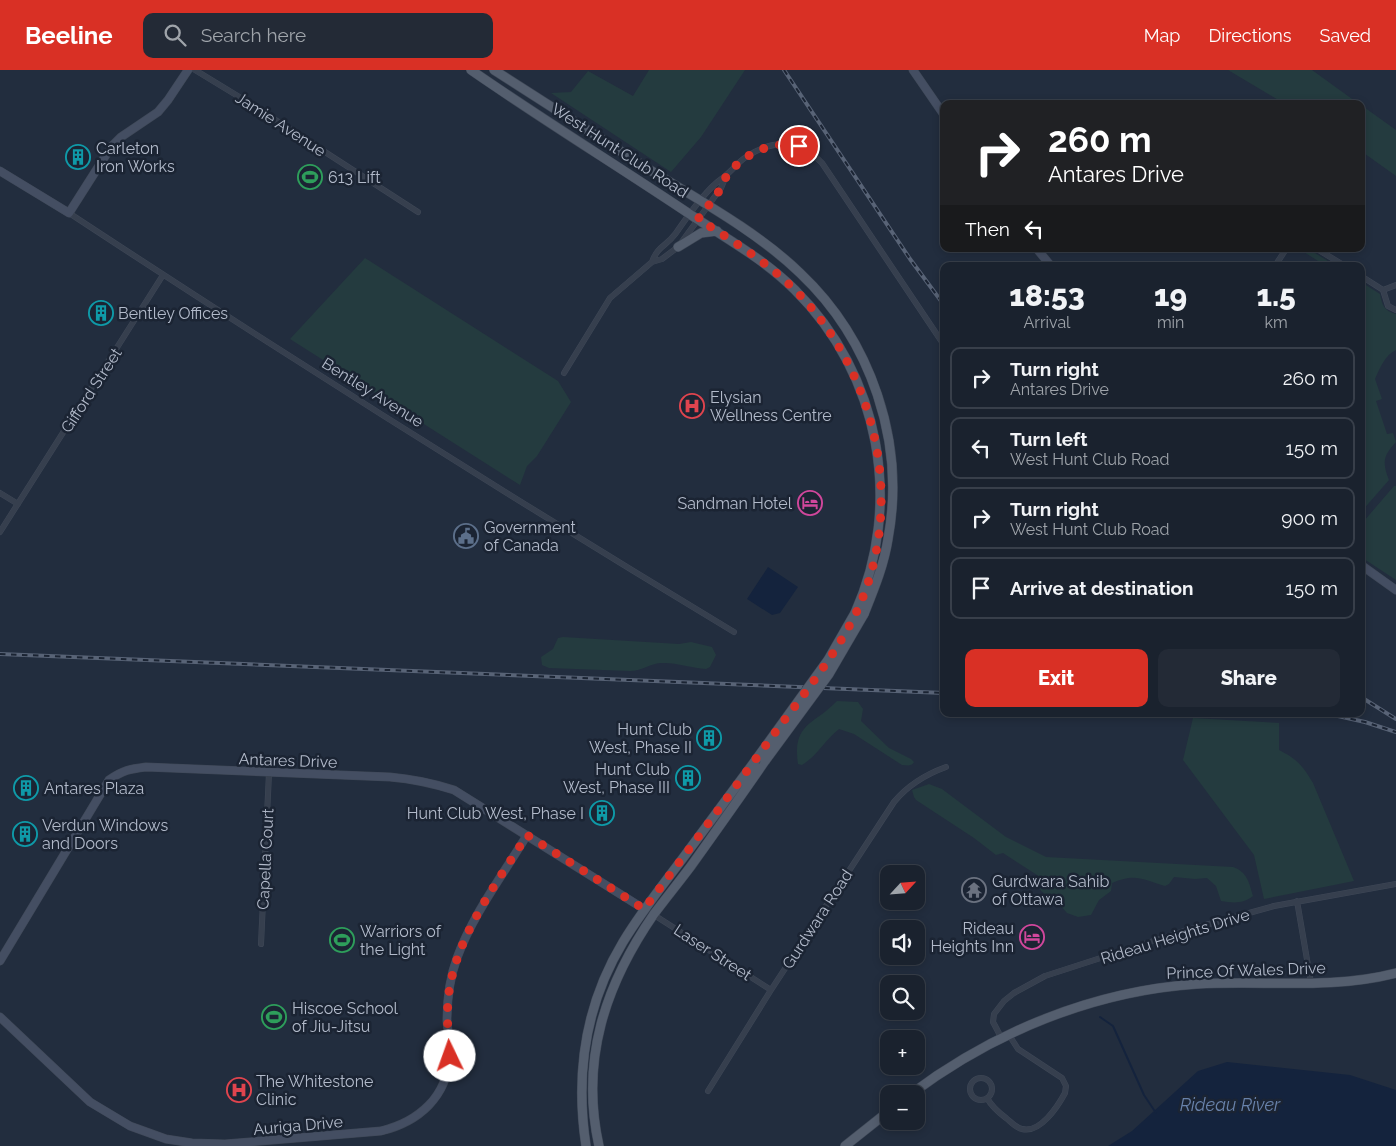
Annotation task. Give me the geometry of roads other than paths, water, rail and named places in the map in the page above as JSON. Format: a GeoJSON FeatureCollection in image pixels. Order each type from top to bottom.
{"type":"FeatureCollection","features":[{"type":"Feature","properties":{"kind":"main road","name":"West Hunt Club Road"},"geometry":{"type":"LineString","coordinates":[[471,70],[766,264],[804,299],[816,312],[842,350],[863,396],[876,440],[880,473],[881,497],[878,534],[860,614],[755,761],[644,909],[609,968],[589,1023],[584,1052],[581,1084],[586,1146]]}},
{"type":"Feature","properties":{"kind":"main road","name":"West Hunt Club Road"},"geometry":{"type":"LineString","coordinates":[[494,70],[700,200],[777,253],[808,280],[845,327],[870,376],[879,399],[892,463],[893,498],[891,522],[876,587],[829,674],[654,915],[630,953],[614,984],[599,1030],[595,1053],[592,1086],[594,1118],[599,1146]]}},
{"type":"Feature","properties":{"kind":"main road"},"geometry":{"type":"LineString","coordinates":[[678,247],[701,233],[717,231]]}},
{"type":"Feature","properties":{"kind":"main road"},"geometry":{"type":"LineString","coordinates":[[644,909],[654,915]]}},
{"type":"Feature","properties":{"kind":"main road","name":"Prince Of Wales Drive"},"geometry":{"type":"LineString","coordinates":[[924,1085],[953,1064],[1043,1019],[1126,994],[1155,988],[1198,984],[1351,982],[1396,973]]}},
{"type":"Feature","properties":{"kind":"main road"},"geometry":{"type":"LineString","coordinates":[[845,1146],[880,1118]]}},
{"type":"Feature","properties":{"kind":"street"},"geometry":{"type":"LineString","coordinates":[[69,213],[111,147],[121,137],[158,112],[188,70]]}},
{"type":"Feature","properties":{"kind":"street","name":"Jamie Avenue"},"geometry":{"type":"LineString","coordinates":[[195,70],[418,212]]}},
{"type":"Feature","properties":{"kind":"street"},"geometry":{"type":"LineString","coordinates":[[914,70],[940,109]]}},
{"type":"Feature","properties":{"kind":"street","name":"West Hunt Club Road"},"geometry":{"type":"LineString","coordinates":[[700,200],[715,183],[727,175],[746,157],[772,146],[790,144],[799,146],[814,155],[827,170],[940,339]]}},
{"type":"Feature","properties":{"kind":"street","name":"Bentley Avenue"},"geometry":{"type":"LineString","coordinates":[[0,170],[521,501],[734,632]]}},
{"type":"Feature","properties":{"kind":"street","name":"West Hunt Club Road"},"geometry":{"type":"LineString","coordinates":[[708,206],[721,188],[727,175]]}},
{"type":"Feature","properties":{"kind":"street"},"geometry":{"type":"LineString","coordinates":[[652,262],[657,250],[671,239],[700,200]]}},
{"type":"Feature","properties":{"kind":"street"},"geometry":{"type":"LineString","coordinates":[[564,373],[610,298],[652,262],[662,259],[678,247],[708,206]]}},
{"type":"Feature","properties":{"kind":"street"},"geometry":{"type":"LineString","coordinates":[[1039,252],[1048,262]]}},
{"type":"Feature","properties":{"kind":"street"},"geometry":{"type":"LineString","coordinates":[[1321,252],[1338,262]]}},
{"type":"Feature","properties":{"kind":"street","name":"Gifford Street"},"geometry":{"type":"LineString","coordinates":[[0,532],[163,275]]}},
{"type":"Feature","properties":{"kind":"street"},"geometry":{"type":"LineString","coordinates":[[1365,279],[1383,290],[1388,306],[1396,310]]}},
{"type":"Feature","properties":{"kind":"street"},"geometry":{"type":"LineString","coordinates":[[1383,290],[1396,285]]}},
{"type":"Feature","properties":{"kind":"street"},"geometry":{"type":"LineString","coordinates":[[0,492],[18,504]]}},
{"type":"Feature","properties":{"kind":"street"},"geometry":{"type":"LineString","coordinates":[[1365,568],[1396,590]]}},
{"type":"Feature","properties":{"kind":"street","name":"Antares Drive"},"geometry":{"type":"LineString","coordinates":[[0,961],[110,780],[120,772],[128,769],[146,767],[390,777],[431,782],[454,790],[644,909]]}},
{"type":"Feature","properties":{"kind":"street","name":"Gurdwara Road"},"geometry":{"type":"LineString","coordinates":[[708,1091],[771,990],[894,802],[904,789],[915,781],[946,767]]}},
{"type":"Feature","properties":{"kind":"street","name":"Capella Court"},"geometry":{"type":"LineString","coordinates":[[261,944],[269,773]]}},
{"type":"Feature","properties":{"kind":"street","name":"Auriga Drive"},"geometry":{"type":"LineString","coordinates":[[0,1017],[90,1102],[130,1126],[166,1139],[192,1143],[259,1144],[381,1131],[398,1127],[414,1118],[436,1097],[447,1071],[450,1056],[447,1021],[449,992],[457,958],[471,926],[527,835]]}},
{"type":"Feature","properties":{"kind":"street","name":"Rideau Heights Drive"},"geometry":{"type":"LineString","coordinates":[[1005,1037],[993,1022],[996,1010],[1014,993],[1045,976],[1274,906],[1396,884]]}},
{"type":"Feature","properties":{"kind":"street"},"geometry":{"type":"LineString","coordinates":[[1297,902],[1311,983]]}},
{"type":"Feature","properties":{"kind":"street","name":"Laser Street"},"geometry":{"type":"LineString","coordinates":[[654,915],[771,990]]}},
{"type":"Feature","properties":{"kind":"street"},"geometry":{"type":"LineString","coordinates":[[987,1098],[994,1109],[1011,1123],[1023,1130],[1030,1130],[1042,1124],[1065,1093],[1066,1086],[1062,1078],[1018,1049],[1005,1037]]}},
{"type":"Feature","properties":{"kind":"street"},"geometry":{"type":"LineString","coordinates":[[982,1078],[991,1085],[991,1092],[987,1098],[977,1099],[971,1095],[970,1088],[975,1080],[982,1078]]}},
{"type":"Feature","properties":{"kind":"water"},"geometry":{"type":"Polygon","coordinates":[[[768,567],[798,587],[780,613],[772,615],[747,599],[768,567]]]}},
{"type":"Feature","properties":{"kind":"water","name":"Rideau River"},"geometry":{"type":"Polygon","coordinates":[[[1227,1062],[1350,1075],[1396,1090],[1396,1146],[1108,1146],[1132,1131],[1198,1071],[1227,1062]]]}},
{"type":"Feature","properties":{"kind":"waterway"},"geometry":{"type":"LineString","coordinates":[[1100,1017],[1113,1026],[1144,1095],[1156,1113]]}},
{"type":"Feature","properties":{"kind":"railway"},"geometry":{"type":"LineString","coordinates":[[784,70],[910,259],[940,300]]}},
{"type":"Feature","properties":{"kind":"railway"},"geometry":{"type":"LineString","coordinates":[[0,654],[940,693]]}},
{"type":"Feature","properties":{"kind":"railway"},"geometry":{"type":"LineString","coordinates":[[1365,700],[1396,719]]}},
{"type":"Feature","properties":{"kind":"railway"},"geometry":{"type":"LineString","coordinates":[[1342,717],[1396,732]]}},
{"type":"Feature","properties":{"kind":"place","name":"Carleton Iron Works"},"geometry":{"type":"Point","coordinates":[78,157]}},
{"type":"Feature","properties":{"kind":"place","name":"613 Lift"},"geometry":{"type":"Point","coordinates":[310,177]}},
{"type":"Feature","properties":{"kind":"place","name":"Bentley Offices"},"geometry":{"type":"Point","coordinates":[101,313]}},
{"type":"Feature","properties":{"kind":"place","name":"Elysian Wellness Centre"},"geometry":{"type":"Point","coordinates":[692,406]}},
{"type":"Feature","properties":{"kind":"place","name":"Sandman Hotel"},"geometry":{"type":"Point","coordinates":[810,503]}},
{"type":"Feature","properties":{"kind":"place","name":"Government of Canada"},"geometry":{"type":"Point","coordinates":[466,536]}},
{"type":"Feature","properties":{"kind":"place","name":"Hunt Club West, Phase II"},"geometry":{"type":"Point","coordinates":[709,738]}},
{"type":"Feature","properties":{"kind":"place","name":"Hunt Club West, Phase III"},"geometry":{"type":"Point","coordinates":[688,778]}},
{"type":"Feature","properties":{"kind":"place","name":"Antares Plaza"},"geometry":{"type":"Point","coordinates":[26,788]}},
{"type":"Feature","properties":{"kind":"place","name":"Hunt Club West, Phase I"},"geometry":{"type":"Point","coordinates":[602,813]}},
{"type":"Feature","properties":{"kind":"place","name":"Verdun Windows and Doors"},"geometry":{"type":"Point","coordinates":[25,834]}},
{"type":"Feature","properties":{"kind":"place","name":"Gurdwara Sahib of Ottawa"},"geometry":{"type":"Point","coordinates":[974,890]}},
{"type":"Feature","properties":{"kind":"place","name":"Rideau Heights Inn"},"geometry":{"type":"Point","coordinates":[1032,937]}},
{"type":"Feature","properties":{"kind":"place","name":"Warriors of the Light"},"geometry":{"type":"Point","coordinates":[342,940]}},
{"type":"Feature","properties":{"kind":"place","name":"Hiscoe School of Jiu-Jitsu"},"geometry":{"type":"Point","coordinates":[274,1017]}},
{"type":"Feature","properties":{"kind":"place","name":"The Whitestone Clinic"},"geometry":{"type":"Point","coordinates":[239,1090]}}]}
